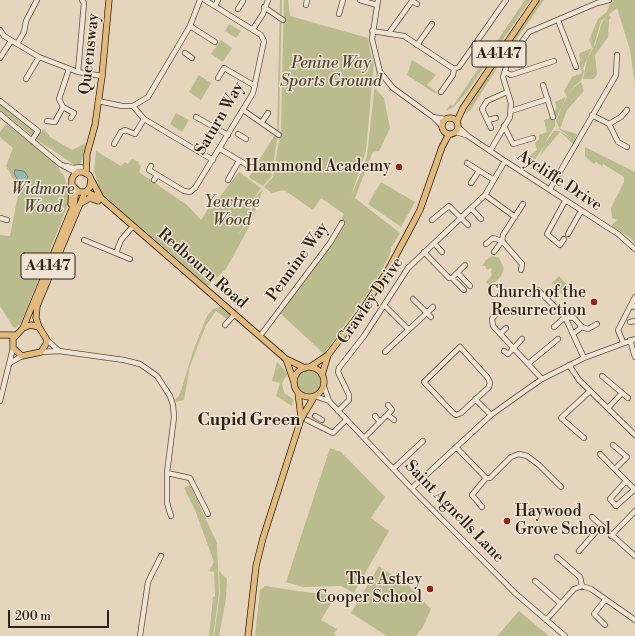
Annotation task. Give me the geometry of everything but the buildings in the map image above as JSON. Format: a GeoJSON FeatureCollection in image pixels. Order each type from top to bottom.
{"type":"FeatureCollection","features":[{"type":"Feature","properties":{"kind":"main road","name":"Queensway"},"geometry":{"type":"LineString","coordinates":[[86,173],[87,154],[102,76],[109,0]]}},
{"type":"Feature","properties":{"kind":"main road","name":"A4147"},"geometry":{"type":"LineString","coordinates":[[322,375],[328,355],[363,309],[395,257],[420,210],[442,147],[455,128],[463,108],[536,0]]}},
{"type":"Feature","properties":{"kind":"main road","name":"A4147"},"geometry":{"type":"LineString","coordinates":[[447,118],[463,108]]}},
{"type":"Feature","properties":{"kind":"main road"},"geometry":{"type":"LineString","coordinates":[[447,118],[455,128],[443,128],[447,118]]}},
{"type":"Feature","properties":{"kind":"main road","name":"A4147"},"geometry":{"type":"LineString","coordinates":[[442,147],[443,128]]}},
{"type":"Feature","properties":{"kind":"main road","name":"Queensway"},"geometry":{"type":"LineString","coordinates":[[79,171],[87,154]]}},
{"type":"Feature","properties":{"kind":"main road","name":"Queensway"},"geometry":{"type":"LineString","coordinates":[[87,154],[91,180]]}},
{"type":"Feature","properties":{"kind":"main road"},"geometry":{"type":"LineString","coordinates":[[79,171],[86,173],[91,180],[90,187],[86,192],[74,186],[73,177],[79,171]]}},
{"type":"Feature","properties":{"kind":"main road","name":"Redbourn Road"},"geometry":{"type":"LineString","coordinates":[[91,180],[101,198],[106,203],[234,315],[286,359],[307,368]]}},
{"type":"Feature","properties":{"kind":"main road","name":"A4147"},"geometry":{"type":"LineString","coordinates":[[23,328],[75,200],[74,186]]}},
{"type":"Feature","properties":{"kind":"main road","name":"A4147"},"geometry":{"type":"LineString","coordinates":[[39,327],[36,318],[38,306],[77,210],[86,192]]}},
{"type":"Feature","properties":{"kind":"main road","name":"Redbourn Road"},"geometry":{"type":"LineString","coordinates":[[86,192],[101,198]]}},
{"type":"Feature","properties":{"kind":"main road","name":"A4147"},"geometry":{"type":"LineString","coordinates":[[77,210],[80,204],[87,199],[95,199],[119,214]]}},
{"type":"Feature","properties":{"kind":"main road"},"geometry":{"type":"LineString","coordinates":[[0,335],[22,356],[41,352],[47,340],[39,327],[31,325],[23,328],[16,335],[13,346]]}},
{"type":"Feature","properties":{"kind":"main road"},"geometry":{"type":"LineString","coordinates":[[0,335],[16,335]]}},
{"type":"Feature","properties":{"kind":"main road","name":"A4147"},"geometry":{"type":"LineString","coordinates":[[307,368],[328,355]]}},
{"type":"Feature","properties":{"kind":"main road","name":"Redbourn Road"},"geometry":{"type":"LineString","coordinates":[[286,359],[294,382]]}},
{"type":"Feature","properties":{"kind":"main road"},"geometry":{"type":"LineString","coordinates":[[248,636],[255,573],[263,538],[301,419],[314,396],[321,391],[323,384],[322,375],[318,370],[307,368],[297,373],[294,382],[300,401],[301,419]]}},
{"type":"Feature","properties":{"kind":"main road"},"geometry":{"type":"LineString","coordinates":[[298,393],[307,397],[314,396]]}},
{"type":"Feature","properties":{"kind":"street"},"geometry":{"type":"LineString","coordinates":[[17,44],[24,32],[26,21],[37,0]]}},
{"type":"Feature","properties":{"kind":"street"},"geometry":{"type":"LineString","coordinates":[[78,72],[84,3],[82,0]]}},
{"type":"Feature","properties":{"kind":"street"},"geometry":{"type":"LineString","coordinates":[[98,101],[122,106],[133,106],[148,97],[190,26],[200,0]]}},
{"type":"Feature","properties":{"kind":"street","name":"Saturn Way"},"geometry":{"type":"LineString","coordinates":[[151,166],[149,170],[184,191],[190,192],[195,188],[228,135],[235,132],[243,110],[255,86],[264,41],[261,35],[235,13],[215,6],[205,0]]}},
{"type":"Feature","properties":{"kind":"street"},"geometry":{"type":"LineString","coordinates":[[215,6],[218,0]]}},
{"type":"Feature","properties":{"kind":"street"},"geometry":{"type":"LineString","coordinates":[[253,29],[263,14],[264,7],[268,0]]}},
{"type":"Feature","properties":{"kind":"street"},"geometry":{"type":"LineString","coordinates":[[339,14],[343,0]]}},
{"type":"Feature","properties":{"kind":"street"},"geometry":{"type":"LineString","coordinates":[[360,0],[378,3],[372,31],[374,54],[380,72],[404,98],[434,117],[443,128]]}},
{"type":"Feature","properties":{"kind":"street"},"geometry":{"type":"LineString","coordinates":[[454,69],[459,67],[506,0]]}},
{"type":"Feature","properties":{"kind":"street"},"geometry":{"type":"LineString","coordinates":[[490,151],[511,111],[511,103],[503,77],[508,61],[529,32],[597,1],[609,0]]}},
{"type":"Feature","properties":{"kind":"street"},"geometry":{"type":"LineString","coordinates":[[235,13],[243,1]]}},
{"type":"Feature","properties":{"kind":"street"},"geometry":{"type":"LineString","coordinates":[[389,33],[412,1],[417,4]]}},
{"type":"Feature","properties":{"kind":"street"},"geometry":{"type":"LineString","coordinates":[[264,7],[283,20]]}},
{"type":"Feature","properties":{"kind":"street"},"geometry":{"type":"LineString","coordinates":[[558,20],[576,67]]}},
{"type":"Feature","properties":{"kind":"street"},"geometry":{"type":"LineString","coordinates":[[417,45],[432,24]]}},
{"type":"Feature","properties":{"kind":"street"},"geometry":{"type":"LineString","coordinates":[[190,26],[215,42]]}},
{"type":"Feature","properties":{"kind":"street"},"geometry":{"type":"LineString","coordinates":[[0,30],[4,36],[11,41],[39,57],[78,72],[102,76]]}},
{"type":"Feature","properties":{"kind":"street"},"geometry":{"type":"LineString","coordinates":[[372,31],[404,36],[454,69]]}},
{"type":"Feature","properties":{"kind":"street"},"geometry":{"type":"LineString","coordinates":[[0,58],[11,41]]}},
{"type":"Feature","properties":{"kind":"street"},"geometry":{"type":"LineString","coordinates":[[177,48],[192,58]]}},
{"type":"Feature","properties":{"kind":"street"},"geometry":{"type":"LineString","coordinates":[[550,189],[616,75],[617,55]]}},
{"type":"Feature","properties":{"kind":"street"},"geometry":{"type":"LineString","coordinates":[[26,79],[39,57]]}},
{"type":"Feature","properties":{"kind":"street"},"geometry":{"type":"LineString","coordinates":[[505,72],[511,75],[554,61]]}},
{"type":"Feature","properties":{"kind":"street"},"geometry":{"type":"LineString","coordinates":[[218,78],[224,68],[255,86]]}},
{"type":"Feature","properties":{"kind":"street"},"geometry":{"type":"LineString","coordinates":[[69,69],[59,99],[63,107],[74,113],[71,118]]}},
{"type":"Feature","properties":{"kind":"street"},"geometry":{"type":"LineString","coordinates":[[442,92],[453,75],[454,69]]}},
{"type":"Feature","properties":{"kind":"street"},"geometry":{"type":"LineString","coordinates":[[543,85],[553,117]]}},
{"type":"Feature","properties":{"kind":"street"},"geometry":{"type":"LineString","coordinates":[[491,128],[482,109],[487,102],[507,92]]}},
{"type":"Feature","properties":{"kind":"street"},"geometry":{"type":"LineString","coordinates":[[511,111],[548,99]]}},
{"type":"Feature","properties":{"kind":"street"},"geometry":{"type":"LineString","coordinates":[[0,101],[38,131],[32,140]]}},
{"type":"Feature","properties":{"kind":"street"},"geometry":{"type":"LineString","coordinates":[[133,106],[144,119],[213,160]]}},
{"type":"Feature","properties":{"kind":"street"},"geometry":{"type":"LineString","coordinates":[[47,122],[55,122],[63,107]]}},
{"type":"Feature","properties":{"kind":"street"},"geometry":{"type":"LineString","coordinates":[[243,110],[279,135]]}},
{"type":"Feature","properties":{"kind":"street"},"geometry":{"type":"LineString","coordinates":[[609,124],[621,117],[626,110]]}},
{"type":"Feature","properties":{"kind":"street"},"geometry":{"type":"LineString","coordinates":[[262,122],[268,113]]}},
{"type":"Feature","properties":{"kind":"street"},"geometry":{"type":"LineString","coordinates":[[592,115],[609,124],[618,142],[627,147]]}},
{"type":"Feature","properties":{"kind":"street"},"geometry":{"type":"LineString","coordinates":[[1,116],[60,164],[74,186]]}},
{"type":"Feature","properties":{"kind":"street"},"geometry":{"type":"LineString","coordinates":[[196,117],[228,135]]}},
{"type":"Feature","properties":{"kind":"street"},"geometry":{"type":"LineString","coordinates":[[434,117],[447,118]]}},
{"type":"Feature","properties":{"kind":"street"},"geometry":{"type":"LineString","coordinates":[[488,120],[496,118]]}},
{"type":"Feature","properties":{"kind":"street"},"geometry":{"type":"LineString","coordinates":[[114,144],[121,132],[125,130],[135,134],[144,119]]}},
{"type":"Feature","properties":{"kind":"street"},"geometry":{"type":"LineString","coordinates":[[504,126],[513,144],[534,138]]}},
{"type":"Feature","properties":{"kind":"street","name":"Aycliffe Drive"},"geometry":{"type":"LineString","coordinates":[[455,128],[505,162],[550,189],[618,234],[635,249]]}},
{"type":"Feature","properties":{"kind":"street"},"geometry":{"type":"LineString","coordinates":[[235,132],[246,138]]}},
{"type":"Feature","properties":{"kind":"street"},"geometry":{"type":"LineString","coordinates":[[220,149],[252,168]]}},
{"type":"Feature","properties":{"kind":"street"},"geometry":{"type":"LineString","coordinates":[[52,157],[70,168],[79,171]]}},
{"type":"Feature","properties":{"kind":"street"},"geometry":{"type":"LineString","coordinates":[[228,180],[240,160]]}},
{"type":"Feature","properties":{"kind":"street","name":"Crawley Drive"},"geometry":{"type":"LineString","coordinates":[[338,411],[349,400],[349,395],[338,372],[339,368],[364,336],[408,268],[485,195],[505,162]]}},
{"type":"Feature","properties":{"kind":"street"},"geometry":{"type":"LineString","coordinates":[[467,163],[494,180]]}},
{"type":"Feature","properties":{"kind":"street"},"geometry":{"type":"LineString","coordinates":[[60,164],[79,171]]}},
{"type":"Feature","properties":{"kind":"street"},"geometry":{"type":"LineString","coordinates":[[471,183],[479,171]]}},
{"type":"Feature","properties":{"kind":"street"},"geometry":{"type":"LineString","coordinates":[[154,180],[157,175]]}},
{"type":"Feature","properties":{"kind":"street"},"geometry":{"type":"LineString","coordinates":[[485,195],[515,217]]}},
{"type":"Feature","properties":{"kind":"street"},"geometry":{"type":"LineString","coordinates":[[564,239],[560,245],[547,234],[565,200]]}},
{"type":"Feature","properties":{"kind":"street"},"geometry":{"type":"LineString","coordinates":[[494,252],[502,241],[503,235],[524,204]]}},
{"type":"Feature","properties":{"kind":"street"},"geometry":{"type":"LineString","coordinates":[[432,220],[449,206],[468,225]]}},
{"type":"Feature","properties":{"kind":"street"},"geometry":{"type":"LineString","coordinates":[[471,208],[481,219]]}},
{"type":"Feature","properties":{"kind":"street"},"geometry":{"type":"LineString","coordinates":[[568,234],[581,210]]}},
{"type":"Feature","properties":{"kind":"street"},"geometry":{"type":"LineString","coordinates":[[0,218],[7,220]]}},
{"type":"Feature","properties":{"kind":"street","name":"Pennine Way"},"geometry":{"type":"LineString","coordinates":[[260,336],[330,243],[342,223]]}},
{"type":"Feature","properties":{"kind":"street"},"geometry":{"type":"LineString","coordinates":[[116,253],[124,236],[133,226]]}},
{"type":"Feature","properties":{"kind":"street"},"geometry":{"type":"LineString","coordinates":[[486,244],[493,238],[502,241],[522,264],[521,270]]}},
{"type":"Feature","properties":{"kind":"street"},"geometry":{"type":"LineString","coordinates":[[84,240],[130,259]]}},
{"type":"Feature","properties":{"kind":"street"},"geometry":{"type":"LineString","coordinates":[[434,243],[442,252]]}},
{"type":"Feature","properties":{"kind":"street"},"geometry":{"type":"LineString","coordinates":[[424,252],[449,278],[452,278],[464,290]]}},
{"type":"Feature","properties":{"kind":"street"},"geometry":{"type":"LineString","coordinates":[[452,278],[465,265]]}},
{"type":"Feature","properties":{"kind":"street"},"geometry":{"type":"LineString","coordinates":[[458,273],[470,286]]}},
{"type":"Feature","properties":{"kind":"street"},"geometry":{"type":"LineString","coordinates":[[538,290],[565,317],[574,333],[584,358]]}},
{"type":"Feature","properties":{"kind":"street"},"geometry":{"type":"LineString","coordinates":[[622,342],[618,330],[634,307],[635,297]]}},
{"type":"Feature","properties":{"kind":"street"},"geometry":{"type":"LineString","coordinates":[[413,300],[431,318]]}},
{"type":"Feature","properties":{"kind":"street"},"geometry":{"type":"LineString","coordinates":[[384,306],[408,329]]}},
{"type":"Feature","properties":{"kind":"street"},"geometry":{"type":"LineString","coordinates":[[385,352],[433,307]]}},
{"type":"Feature","properties":{"kind":"street"},"geometry":{"type":"LineString","coordinates":[[501,308],[492,319],[493,326],[529,363],[542,379]]}},
{"type":"Feature","properties":{"kind":"street"},"geometry":{"type":"LineString","coordinates":[[225,325],[234,315]]}},
{"type":"Feature","properties":{"kind":"street"},"geometry":{"type":"LineString","coordinates":[[554,327],[565,317],[574,318],[582,327],[588,329],[597,324]]}},
{"type":"Feature","properties":{"kind":"street"},"geometry":{"type":"LineString","coordinates":[[574,333],[582,327]]}},
{"type":"Feature","properties":{"kind":"street"},"geometry":{"type":"LineString","coordinates":[[500,334],[506,328]]}},
{"type":"Feature","properties":{"kind":"street"},"geometry":{"type":"LineString","coordinates":[[504,351],[508,354],[522,339]]}},
{"type":"Feature","properties":{"kind":"street"},"geometry":{"type":"LineString","coordinates":[[529,363],[558,339]]}},
{"type":"Feature","properties":{"kind":"street"},"geometry":{"type":"LineString","coordinates":[[412,488],[491,415],[542,379],[584,358],[622,342],[635,339]]}},
{"type":"Feature","properties":{"kind":"street"},"geometry":{"type":"LineString","coordinates":[[47,340],[59,351]]}},
{"type":"Feature","properties":{"kind":"street"},"geometry":{"type":"LineString","coordinates":[[630,340],[635,357]]}},
{"type":"Feature","properties":{"kind":"street"},"geometry":{"type":"LineString","coordinates":[[0,401],[13,346]]}},
{"type":"Feature","properties":{"kind":"street"},"geometry":{"type":"LineString","coordinates":[[460,347],[490,381],[489,387],[476,399],[461,413],[456,415],[424,382],[460,347]]}},
{"type":"Feature","properties":{"kind":"street"},"geometry":{"type":"LineString","coordinates":[[41,352],[59,351],[124,360],[140,364],[157,376],[170,396],[173,405],[174,417],[167,473],[167,503],[171,516]]}},
{"type":"Feature","properties":{"kind":"street"},"geometry":{"type":"LineString","coordinates":[[10,363],[22,356]]}},
{"type":"Feature","properties":{"kind":"street"},"geometry":{"type":"LineString","coordinates":[[569,365],[579,380],[635,435]]}},
{"type":"Feature","properties":{"kind":"street"},"geometry":{"type":"LineString","coordinates":[[602,376],[628,398]]}},
{"type":"Feature","properties":{"kind":"street","name":"Saint Agnells Lane"},"geometry":{"type":"LineString","coordinates":[[323,384],[329,400],[338,411],[393,469],[491,570],[565,636]]}},
{"type":"Feature","properties":{"kind":"street"},"geometry":{"type":"LineString","coordinates":[[584,438],[561,418],[590,391]]}},
{"type":"Feature","properties":{"kind":"street"},"geometry":{"type":"LineString","coordinates":[[608,408],[622,393]]}},
{"type":"Feature","properties":{"kind":"street"},"geometry":{"type":"LineString","coordinates":[[314,396],[329,400]]}},
{"type":"Feature","properties":{"kind":"street"},"geometry":{"type":"LineString","coordinates":[[476,399],[491,415]]}},
{"type":"Feature","properties":{"kind":"street"},"geometry":{"type":"LineString","coordinates":[[364,438],[392,410],[388,405]]}},
{"type":"Feature","properties":{"kind":"street"},"geometry":{"type":"LineString","coordinates":[[388,415],[394,420]]}},
{"type":"Feature","properties":{"kind":"street"},"geometry":{"type":"LineString","coordinates":[[375,416],[380,422]]}},
{"type":"Feature","properties":{"kind":"street"},"geometry":{"type":"LineString","coordinates":[[315,423],[318,418]]}},
{"type":"Feature","properties":{"kind":"street"},"geometry":{"type":"LineString","coordinates":[[308,420],[333,433],[346,420]]}},
{"type":"Feature","properties":{"kind":"street"},"geometry":{"type":"LineString","coordinates":[[393,469],[423,441]]}},
{"type":"Feature","properties":{"kind":"street"},"geometry":{"type":"LineString","coordinates":[[613,445],[627,457],[615,469]]}},
{"type":"Feature","properties":{"kind":"street"},"geometry":{"type":"LineString","coordinates":[[456,447],[486,478]]}},
{"type":"Feature","properties":{"kind":"street"},"geometry":{"type":"LineString","coordinates":[[482,507],[472,495],[486,478],[490,478],[511,457],[519,454],[527,456],[539,465],[561,487]]}},
{"type":"Feature","properties":{"kind":"street"},"geometry":{"type":"LineString","coordinates":[[600,454],[635,490],[616,506],[610,499],[626,481]]}},
{"type":"Feature","properties":{"kind":"street"},"geometry":{"type":"LineString","coordinates":[[167,473],[190,478],[208,514]]}},
{"type":"Feature","properties":{"kind":"street"},"geometry":{"type":"LineString","coordinates":[[611,536],[635,511]]}},
{"type":"Feature","properties":{"kind":"street"},"geometry":{"type":"LineString","coordinates":[[592,517],[611,536],[635,556]]}},
{"type":"Feature","properties":{"kind":"street"},"geometry":{"type":"LineString","coordinates":[[579,551],[600,526]]}},
{"type":"Feature","properties":{"kind":"street"},"geometry":{"type":"LineString","coordinates":[[140,636],[148,582],[161,556]]}},
{"type":"Feature","properties":{"kind":"street"},"geometry":{"type":"LineString","coordinates":[[557,557],[580,577],[582,586]]}},
{"type":"Feature","properties":{"kind":"street"},"geometry":{"type":"LineString","coordinates":[[535,581],[560,603]]}},
{"type":"Feature","properties":{"kind":"street"},"geometry":{"type":"LineString","coordinates":[[546,620],[574,589],[582,586],[591,589],[635,620]]}},
{"type":"Feature","properties":{"kind":"street"},"geometry":{"type":"LineString","coordinates":[[605,600],[594,614],[605,625]]}},
{"type":"Feature","properties":{"kind":"green space"},"geometry":{"type":"Polygon","coordinates":[[[280,0],[282,0],[279,129],[271,177],[263,186],[249,177],[277,131],[280,0]]]}},
{"type":"Feature","properties":{"kind":"green space","name":"Penine Way Sports Ground"},"geometry":{"type":"Polygon","coordinates":[[[284,0],[288,0],[290,16],[368,38],[371,55],[374,61],[366,151],[351,196],[367,156],[377,66],[380,80],[375,88],[384,98],[390,128],[379,151],[373,152],[371,156],[355,198],[400,233],[391,248],[390,255],[372,287],[324,354],[280,313],[336,231],[344,214],[321,198],[313,210],[284,190],[272,193],[264,187],[273,177],[281,129],[284,0]]]}},
{"type":"Feature","properties":{"kind":"green space"},"geometry":{"type":"Polygon","coordinates":[[[525,0],[530,0],[467,92],[454,107],[446,111],[450,105],[453,106],[525,0]]]}},
{"type":"Feature","properties":{"kind":"green space"},"geometry":{"type":"Polygon","coordinates":[[[540,0],[544,0],[502,60],[470,111],[464,115],[474,97],[540,0]]]}},
{"type":"Feature","properties":{"kind":"green space"},"geometry":{"type":"Polygon","coordinates":[[[611,0],[635,0],[635,85],[630,50],[617,8],[601,21],[593,49],[589,40],[598,19],[607,12],[611,0]]]}},
{"type":"Feature","properties":{"kind":"green space"},"geometry":{"type":"Polygon","coordinates":[[[608,15],[611,17],[609,20],[608,37],[595,55],[597,75],[593,79],[583,79],[587,59],[595,45],[602,22],[608,15]]]}},
{"type":"Feature","properties":{"kind":"green space"},"geometry":{"type":"Polygon","coordinates":[[[229,24],[241,31],[236,38],[225,31],[229,24]]]}},
{"type":"Feature","properties":{"kind":"green space"},"geometry":{"type":"Polygon","coordinates":[[[221,40],[232,48],[223,62],[211,54],[221,40]]]}},
{"type":"Feature","properties":{"kind":"green space"},"geometry":{"type":"Polygon","coordinates":[[[592,48],[583,68],[584,72],[581,81],[573,87],[567,97],[564,91],[572,77],[582,73],[579,63],[581,60],[579,56],[580,53],[592,48]]]}},
{"type":"Feature","properties":{"kind":"green space"},"geometry":{"type":"Polygon","coordinates":[[[412,60],[436,75],[427,85],[437,92],[436,94],[407,75],[412,60]]]}},
{"type":"Feature","properties":{"kind":"green space"},"geometry":{"type":"Polygon","coordinates":[[[199,75],[211,83],[201,100],[189,92],[199,75]]]}},
{"type":"Feature","properties":{"kind":"green space"},"geometry":{"type":"Polygon","coordinates":[[[581,82],[584,91],[567,110],[560,129],[577,134],[575,141],[573,144],[560,132],[539,157],[544,146],[534,161],[529,156],[537,150],[535,143],[539,139],[539,135],[547,132],[544,120],[555,116],[554,111],[557,108],[555,102],[566,97],[555,121],[555,126],[544,144],[554,131],[559,131],[572,138],[560,130],[556,121],[564,102],[572,89],[581,82]]]}},
{"type":"Feature","properties":{"kind":"green space"},"geometry":{"type":"Polygon","coordinates":[[[0,100],[41,132],[44,129],[50,137],[72,150],[86,143],[81,163],[76,166],[39,141],[0,110],[0,100]]]}},
{"type":"Feature","properties":{"kind":"green space"},"geometry":{"type":"Polygon","coordinates":[[[176,113],[189,120],[182,132],[170,124],[176,113]]]}},
{"type":"Feature","properties":{"kind":"green space","name":"Widmore Wood"},"geometry":{"type":"Polygon","coordinates":[[[6,124],[54,161],[64,176],[71,197],[21,323],[16,328],[13,327],[0,306],[0,235],[10,236],[19,190],[6,166],[13,148],[0,137],[0,132],[6,124]]]}},
{"type":"Feature","properties":{"kind":"green space"},"geometry":{"type":"Polygon","coordinates":[[[585,147],[635,172],[635,243],[629,237],[611,226],[617,220],[612,218],[611,208],[624,182],[624,177],[603,164],[602,166],[596,162],[594,164],[592,163],[585,156],[585,147]]]}},
{"type":"Feature","properties":{"kind":"green space","name":"Yewtree Wood"},"geometry":{"type":"Polygon","coordinates":[[[96,151],[121,166],[125,162],[128,164],[132,159],[139,162],[138,164],[141,166],[139,172],[187,205],[201,220],[208,209],[215,203],[239,172],[261,188],[251,202],[249,220],[237,235],[250,221],[252,215],[252,201],[263,189],[249,227],[226,269],[208,286],[107,198],[101,192],[94,171],[96,151]]]}},
{"type":"Feature","properties":{"kind":"green space"},"geometry":{"type":"Polygon","coordinates":[[[381,182],[415,202],[401,227],[368,204],[381,182]]]}},
{"type":"Feature","properties":{"kind":"green space"},"geometry":{"type":"Polygon","coordinates":[[[492,256],[499,258],[504,268],[501,276],[491,287],[486,282],[492,275],[492,270],[491,268],[487,270],[485,266],[482,266],[486,260],[492,256]]]}},
{"type":"Feature","properties":{"kind":"green space"},"geometry":{"type":"Polygon","coordinates":[[[559,276],[570,288],[563,295],[552,283],[559,276]]]}},
{"type":"Feature","properties":{"kind":"green space"},"geometry":{"type":"Polygon","coordinates":[[[220,307],[230,315],[227,319],[216,311],[206,325],[190,366],[184,400],[176,402],[175,399],[181,391],[193,351],[207,316],[213,309],[220,307]]]}},
{"type":"Feature","properties":{"kind":"green space"},"geometry":{"type":"Polygon","coordinates":[[[277,362],[286,371],[287,375],[282,383],[284,393],[293,399],[292,406],[276,396],[280,383],[272,381],[277,362]]]}},
{"type":"Feature","properties":{"kind":"green space"},"geometry":{"type":"Polygon","coordinates":[[[309,369],[318,373],[322,382],[318,391],[309,395],[300,391],[296,382],[300,373],[309,369]]]}},
{"type":"Feature","properties":{"kind":"green space"},"geometry":{"type":"Polygon","coordinates":[[[330,448],[341,452],[385,497],[371,518],[389,531],[354,593],[341,586],[303,587],[286,582],[330,448]]]}},
{"type":"Feature","properties":{"kind":"green space"},"geometry":{"type":"Polygon","coordinates":[[[190,485],[217,543],[219,593],[213,636],[209,636],[213,597],[215,596],[214,572],[209,571],[214,562],[195,510],[184,488],[190,485]]]}},
{"type":"Feature","properties":{"kind":"green space"},"geometry":{"type":"Polygon","coordinates":[[[379,566],[409,586],[431,609],[423,627],[416,636],[387,636],[351,613],[379,566]]]}},
{"type":"Feature","properties":{"kind":"green space"},"geometry":{"type":"Polygon","coordinates":[[[219,571],[227,579],[226,599],[219,636],[214,636],[220,593],[219,571]]]}},
{"type":"Feature","properties":{"kind":"green space"},"geometry":{"type":"Polygon","coordinates":[[[265,586],[336,595],[321,620],[337,629],[334,634],[336,636],[255,636],[260,590],[265,586]]]}},
{"type":"Feature","properties":{"kind":"green space"},"geometry":{"type":"Polygon","coordinates":[[[519,611],[549,636],[497,636],[519,611]]]}},
{"type":"Feature","properties":{"kind":"shaded area"},"geometry":{"type":"Polygon","coordinates":[[[15,170],[24,171],[28,177],[26,181],[18,181],[14,173],[15,170]]]}},
{"type":"Feature","properties":{"kind":"place","name":"Hammond Academy"},"geometry":{"type":"Point","coordinates":[399,167]}},
{"type":"Feature","properties":{"kind":"place","name":"Church of the Resurrection"},"geometry":{"type":"Point","coordinates":[594,302]}},
{"type":"Feature","properties":{"kind":"place","name":"Haywood Grove School"},"geometry":{"type":"Point","coordinates":[507,521]}},
{"type":"Feature","properties":{"kind":"place","name":"The Astley Cooper School"},"geometry":{"type":"Point","coordinates":[430,589]}},
{"type":"Feature","properties":{"kind":"district","name":"Cupid Green"},"geometry":{"type":"Point","coordinates":[249,421]}}]}
